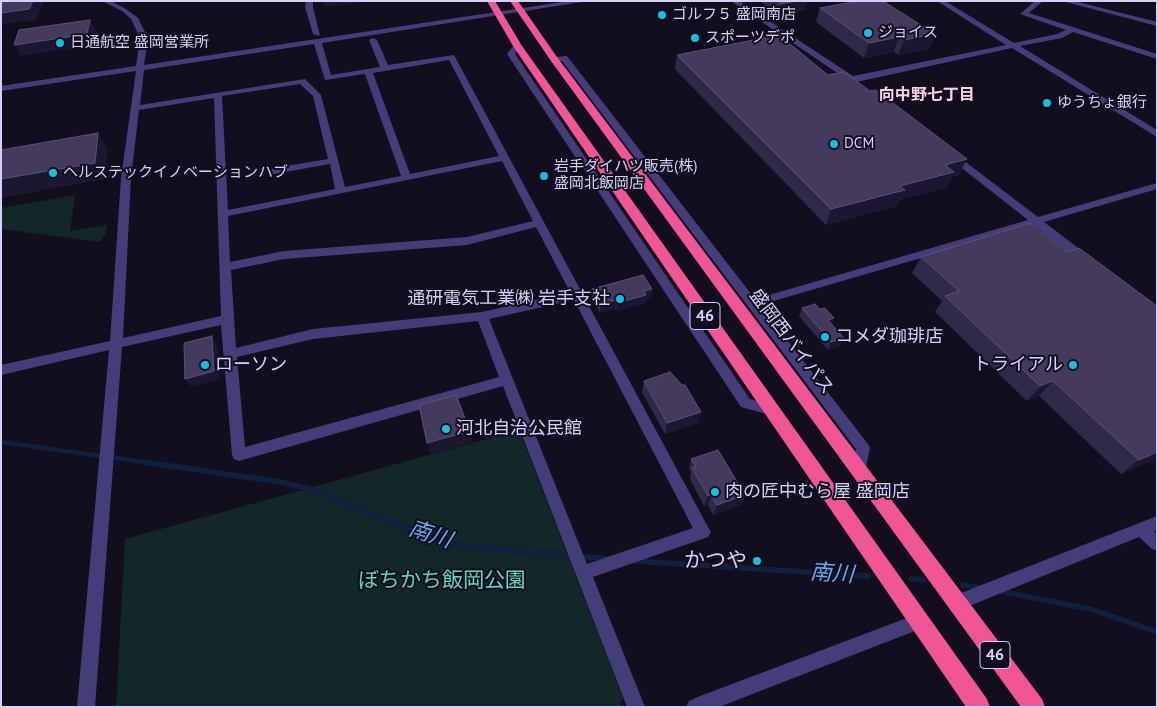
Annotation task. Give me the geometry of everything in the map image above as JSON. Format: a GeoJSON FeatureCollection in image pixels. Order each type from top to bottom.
{"type":"FeatureCollection","features":[{"type":"Feature","properties":{"kind":"highway","name":"盛岡西バイパス"},"geometry":{"type":"LineString","coordinates":[[517,6],[858,471],[966,600],[1034,707]]}},
{"type":"Feature","properties":{"kind":"highway","name":"46"},"geometry":{"type":"LineString","coordinates":[[495,8],[518,46],[770,410],[979,707]]}},
{"type":"Feature","properties":{"kind":"street"},"geometry":{"type":"LineString","coordinates":[[86,707],[116,345],[126,178],[144,38],[134,18],[124,10],[105,1]]}},
{"type":"Feature","properties":{"kind":"street"},"geometry":{"type":"LineString","coordinates":[[310,1],[309,8],[328,78],[451,57],[537,224],[577,295],[703,532],[583,573]]}},
{"type":"Feature","properties":{"kind":"street"},"geometry":{"type":"LineString","coordinates":[[517,6],[535,1]]}},
{"type":"Feature","properties":{"kind":"street"},"geometry":{"type":"LineString","coordinates":[[1,89],[140,64],[495,8],[585,1]]}},
{"type":"Feature","properties":{"kind":"street"},"geometry":{"type":"LineString","coordinates":[[734,1],[856,82],[1059,36],[1072,30]]}},
{"type":"Feature","properties":{"kind":"street"},"geometry":{"type":"LineString","coordinates":[[940,1],[1157,134]]}},
{"type":"Feature","properties":{"kind":"street"},"geometry":{"type":"LineString","coordinates":[[1040,1],[1024,14],[1157,57]]}},
{"type":"Feature","properties":{"kind":"street"},"geometry":{"type":"LineString","coordinates":[[1065,1],[1157,24]]}},
{"type":"Feature","properties":{"kind":"street"},"geometry":{"type":"LineString","coordinates":[[373,40],[385,68]]}},
{"type":"Feature","properties":{"kind":"street"},"geometry":{"type":"LineString","coordinates":[[554,58],[564,58],[754,303],[863,448],[858,471]]}},
{"type":"Feature","properties":{"kind":"street"},"geometry":{"type":"LineString","coordinates":[[1,81],[140,64]]}},
{"type":"Feature","properties":{"kind":"street"},"geometry":{"type":"LineString","coordinates":[[368,71],[406,178]]}},
{"type":"Feature","properties":{"kind":"street"},"geometry":{"type":"LineString","coordinates":[[134,108],[302,82],[317,95],[341,191]]}},
{"type":"Feature","properties":{"kind":"street"},"geometry":{"type":"LineString","coordinates":[[218,95],[227,319],[239,455],[506,380]]}},
{"type":"Feature","properties":{"kind":"street"},"geometry":{"type":"LineString","coordinates":[[1144,126],[1157,123]]}},
{"type":"Feature","properties":{"kind":"street"},"geometry":{"type":"LineString","coordinates":[[944,150],[1096,268]]}},
{"type":"Feature","properties":{"kind":"street"},"geometry":{"type":"LineString","coordinates":[[224,214],[504,158]]}},
{"type":"Feature","properties":{"kind":"street"},"geometry":{"type":"LineString","coordinates":[[274,171],[332,161]]}},
{"type":"Feature","properties":{"kind":"street"},"geometry":{"type":"LineString","coordinates":[[754,303],[1156,187]]}},
{"type":"Feature","properties":{"kind":"street"},"geometry":{"type":"LineString","coordinates":[[226,267],[284,255],[467,241],[537,224]]}},
{"type":"Feature","properties":{"kind":"street"},"geometry":{"type":"LineString","coordinates":[[231,354],[313,334],[482,316],[577,295]]}},
{"type":"Feature","properties":{"kind":"street"},"geometry":{"type":"LineString","coordinates":[[482,316],[636,707]]}},
{"type":"Feature","properties":{"kind":"street"},"geometry":{"type":"LineString","coordinates":[[2,373],[227,319]]}},
{"type":"Feature","properties":{"kind":"street"},"geometry":{"type":"LineString","coordinates":[[966,600],[1157,522]]}},
{"type":"Feature","properties":{"kind":"street"},"geometry":{"type":"LineString","coordinates":[[1141,529],[1157,544]]}},
{"type":"Feature","properties":{"kind":"street"},"geometry":{"type":"LineString","coordinates":[[695,707],[920,621]]}},
{"type":"Feature","properties":{"kind":"green space"},"geometry":{"type":"Polygon","coordinates":[[[75,195],[70,231],[107,225],[106,234],[100,242],[1,229],[1,208],[75,195]]]}},
{"type":"Feature","properties":{"kind":"green space","name":"ぼちかち飯岡公園"},"geometry":{"type":"Polygon","coordinates":[[[519,430],[623,698],[619,707],[116,707],[125,539],[519,430]]]}},
{"type":"Feature","properties":{"kind":"building"},"geometry":{"type":"Polygon","coordinates":[[[1,1],[33,1],[29,9],[1,13],[1,1]]]}},
{"type":"Feature","properties":{"kind":"building"},"geometry":{"type":"Polygon","coordinates":[[[777,1],[796,1],[781,4],[777,1]]]}},
{"type":"Feature","properties":{"kind":"building"},"geometry":{"type":"Polygon","coordinates":[[[858,1],[883,1],[935,34],[904,40],[899,37],[869,43],[820,8],[858,1]]]}},
{"type":"Feature","properties":{"kind":"building"},"geometry":{"type":"Polygon","coordinates":[[[90,20],[87,34],[14,45],[19,30],[90,20]]]}},
{"type":"Feature","properties":{"kind":"building","name":"DCM"},"geometry":{"type":"Polygon","coordinates":[[[779,35],[828,75],[844,72],[870,91],[876,90],[967,159],[945,165],[954,172],[900,186],[905,190],[831,209],[677,55],[779,35]]]}},
{"type":"Feature","properties":{"kind":"building"},"geometry":{"type":"Polygon","coordinates":[[[98,133],[95,163],[1,179],[1,150],[98,133]]]}},
{"type":"Feature","properties":{"kind":"building","name":"トライアル"},"geometry":{"type":"Polygon","coordinates":[[[1030,223],[1068,252],[1079,248],[1157,306],[1157,452],[1139,460],[1053,381],[1040,386],[945,296],[959,291],[921,257],[1030,223]]]}},
{"type":"Feature","properties":{"kind":"building"},"geometry":{"type":"Polygon","coordinates":[[[643,275],[652,289],[644,291],[646,295],[617,303],[616,300],[601,304],[592,289],[643,275]]]}},
{"type":"Feature","properties":{"kind":"building"},"geometry":{"type":"Polygon","coordinates":[[[815,304],[820,309],[825,308],[834,318],[828,320],[844,338],[831,342],[802,308],[815,304]]]}},
{"type":"Feature","properties":{"kind":"building"},"geometry":{"type":"Polygon","coordinates":[[[212,336],[214,371],[185,379],[184,343],[212,336]]]}},
{"type":"Feature","properties":{"kind":"building"},"geometry":{"type":"Polygon","coordinates":[[[670,372],[682,385],[685,385],[701,412],[667,423],[644,381],[670,372]]]}},
{"type":"Feature","properties":{"kind":"building","name":"河北自治公民館"},"geometry":{"type":"Polygon","coordinates":[[[456,395],[470,431],[427,443],[419,405],[456,395]]]}},
{"type":"Feature","properties":{"kind":"building","name":"肉の匠中むら屋 盛岡店"},"geometry":{"type":"Polygon","coordinates":[[[718,450],[745,495],[717,505],[711,495],[708,496],[692,468],[696,467],[691,459],[718,450]]]}},
{"type":"Feature","properties":{"kind":"waterway","name":"南川"},"geometry":{"type":"LineString","coordinates":[[1,442],[151,463]]}},
{"type":"Feature","properties":{"kind":"waterway","name":"南川"},"geometry":{"type":"LineString","coordinates":[[143,462],[281,482],[317,491],[443,544],[609,559]]}},
{"type":"Feature","properties":{"kind":"waterway","name":"南川"},"geometry":{"type":"LineString","coordinates":[[634,561],[868,576]]}},
{"type":"Feature","properties":{"kind":"waterway","name":"南川"},"geometry":{"type":"LineString","coordinates":[[911,579],[924,580]]}},
{"type":"Feature","properties":{"kind":"waterway","name":"南川"},"geometry":{"type":"LineString","coordinates":[[963,585],[982,588]]}},
{"type":"Feature","properties":{"kind":"waterway","name":"南川"},"geometry":{"type":"LineString","coordinates":[[999,591],[1090,609],[1157,632]]}},
{"type":"Feature","properties":{"kind":"place","name":"ゴルフ５ 盛岡南店"},"geometry":{"type":"Point","coordinates":[662,15]}},
{"type":"Feature","properties":{"kind":"place","name":"ジョイス"},"geometry":{"type":"Point","coordinates":[868,33]}},
{"type":"Feature","properties":{"kind":"place","name":"スポーツデポ"},"geometry":{"type":"Point","coordinates":[695,38]}},
{"type":"Feature","properties":{"kind":"place","name":"日通航空 盛岡営業所"},"geometry":{"type":"Point","coordinates":[60,43]}},
{"type":"Feature","properties":{"kind":"place","name":"ゆうちょ銀行"},"geometry":{"type":"Point","coordinates":[1047,103]}},
{"type":"Feature","properties":{"kind":"place","name":"DCM"},"geometry":{"type":"Point","coordinates":[834,144]}},
{"type":"Feature","properties":{"kind":"place","name":"ヘルステックイノベーションハブ"},"geometry":{"type":"Point","coordinates":[53,173]}},
{"type":"Feature","properties":{"kind":"place","name":"岩手ダイハツ販売(株) 盛岡北飯岡店"},"geometry":{"type":"Point","coordinates":[544,176]}},
{"type":"Feature","properties":{"kind":"place","name":"通研電気工業㈱ 岩手支社"},"geometry":{"type":"Point","coordinates":[620,299]}},
{"type":"Feature","properties":{"kind":"place","name":"コメダ珈琲店"},"geometry":{"type":"Point","coordinates":[825,337]}},
{"type":"Feature","properties":{"kind":"place","name":"ローソン"},"geometry":{"type":"Point","coordinates":[205,365]}},
{"type":"Feature","properties":{"kind":"place","name":"トライアル"},"geometry":{"type":"Point","coordinates":[1073,365]}},
{"type":"Feature","properties":{"kind":"place","name":"河北自治公民館"},"geometry":{"type":"Point","coordinates":[446,429]}},
{"type":"Feature","properties":{"kind":"place","name":"肉の匠中むら屋 盛岡店"},"geometry":{"type":"Point","coordinates":[715,492]}},
{"type":"Feature","properties":{"kind":"place","name":"かつや"},"geometry":{"type":"Point","coordinates":[757,561]}},
{"type":"Feature","properties":{"kind":"district","name":"向中野七丁目"},"geometry":{"type":"Point","coordinates":[927,95]}}]}
